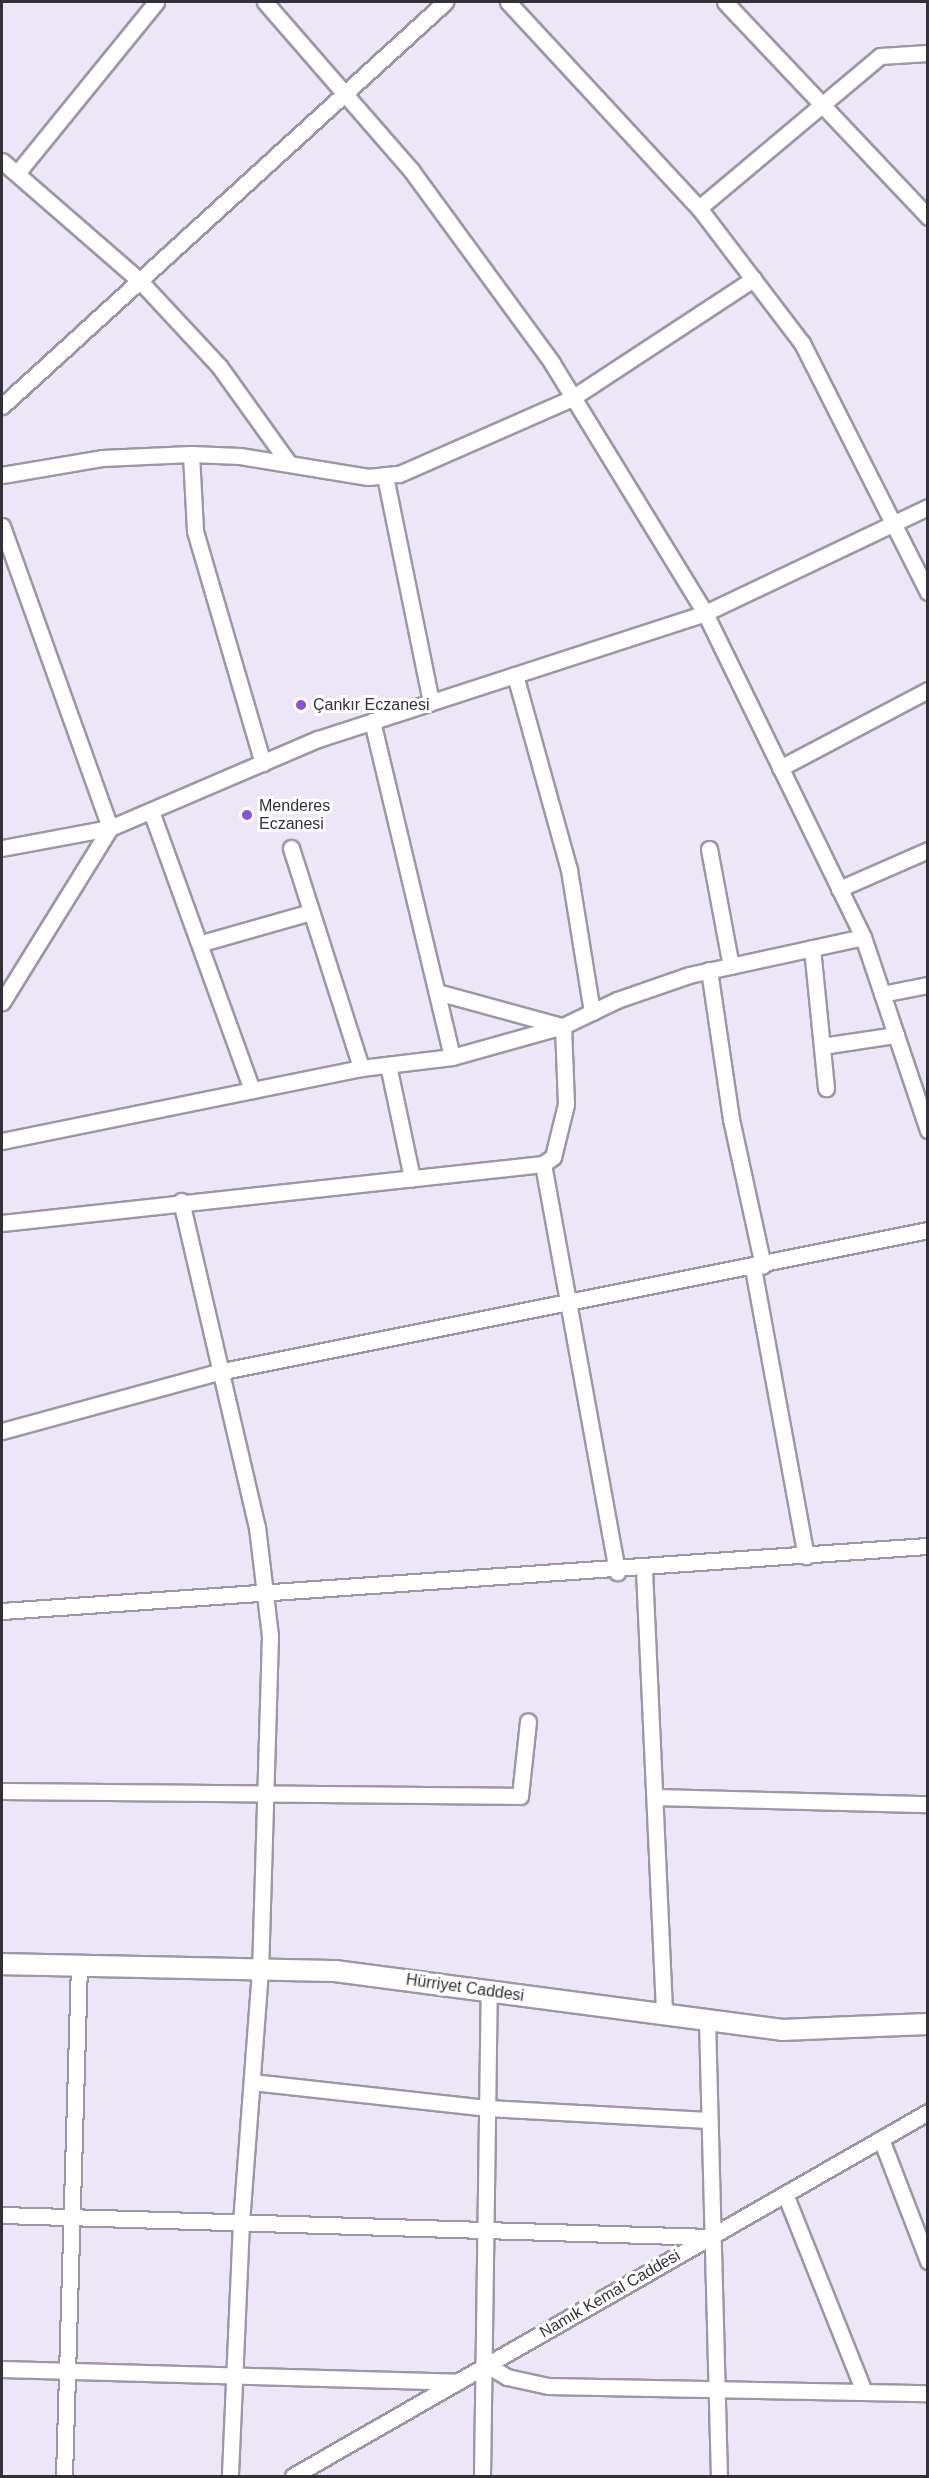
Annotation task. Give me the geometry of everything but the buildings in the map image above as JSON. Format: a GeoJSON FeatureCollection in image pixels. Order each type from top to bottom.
{"type":"FeatureCollection","features":[{"type":"Feature","properties":{"kind":"street"},"geometry":{"type":"LineString","coordinates":[[18,172],[156,2]]}},
{"type":"Feature","properties":{"kind":"street"},"geometry":{"type":"LineString","coordinates":[[264,2],[411,170],[573,398],[705,613],[863,937],[927,1130]]}},
{"type":"Feature","properties":{"kind":"street"},"geometry":{"type":"LineString","coordinates":[[2,406],[139,279],[347,96],[445,2]]}},
{"type":"Feature","properties":{"kind":"street"},"geometry":{"type":"LineString","coordinates":[[508,2],[699,208],[802,344],[927,592]]}},
{"type":"Feature","properties":{"kind":"street"},"geometry":{"type":"LineString","coordinates":[[725,2],[927,217]]}},
{"type":"Feature","properties":{"kind":"street"},"geometry":{"type":"LineString","coordinates":[[699,208],[880,56],[927,53]]}},
{"type":"Feature","properties":{"kind":"street"},"geometry":{"type":"LineString","coordinates":[[2,160],[139,279],[219,366],[288,462]]}},
{"type":"Feature","properties":{"kind":"street"},"geometry":{"type":"LineString","coordinates":[[2,475],[80,460],[191,454],[288,462],[385,476],[415,470],[573,398],[753,279]]}},
{"type":"Feature","properties":{"kind":"street"},"geometry":{"type":"LineString","coordinates":[[191,454],[195,531],[263,762]]}},
{"type":"Feature","properties":{"kind":"street"},"geometry":{"type":"LineString","coordinates":[[385,476],[431,702]]}},
{"type":"Feature","properties":{"kind":"street"},"geometry":{"type":"LineString","coordinates":[[2,848],[110,828],[263,762],[372,721],[705,613],[927,507]]}},
{"type":"Feature","properties":{"kind":"street"},"geometry":{"type":"LineString","coordinates":[[2,526],[110,828]]}},
{"type":"Feature","properties":{"kind":"street"},"geometry":{"type":"LineString","coordinates":[[515,675],[569,870],[592,1012]]}},
{"type":"Feature","properties":{"kind":"street"},"geometry":{"type":"LineString","coordinates":[[780,768],[927,690]]}},
{"type":"Feature","properties":{"kind":"street"},"geometry":{"type":"LineString","coordinates":[[372,721],[452,1057]]}},
{"type":"Feature","properties":{"kind":"street"},"geometry":{"type":"LineString","coordinates":[[151,811],[202,944],[252,1090]]}},
{"type":"Feature","properties":{"kind":"street"},"geometry":{"type":"LineString","coordinates":[[2,1002],[110,828]]}},
{"type":"Feature","properties":{"kind":"street"},"geometry":{"type":"LineString","coordinates":[[291,848],[362,1068]]}},
{"type":"Feature","properties":{"kind":"street"},"geometry":{"type":"LineString","coordinates":[[709,849],[731,966]]}},
{"type":"Feature","properties":{"kind":"street"},"geometry":{"type":"LineString","coordinates":[[839,889],[927,850]]}},
{"type":"Feature","properties":{"kind":"street"},"geometry":{"type":"LineString","coordinates":[[202,944],[311,912]]}},
{"type":"Feature","properties":{"kind":"street"},"geometry":{"type":"LineString","coordinates":[[2,1141],[362,1068],[452,1057],[563,1026],[592,1012],[709,970],[863,937]]}},
{"type":"Feature","properties":{"kind":"street"},"geometry":{"type":"LineString","coordinates":[[812,948],[826,1088]]}},
{"type":"Feature","properties":{"kind":"street"},"geometry":{"type":"LineString","coordinates":[[709,970],[731,1119],[806,1556]]}},
{"type":"Feature","properties":{"kind":"street"},"geometry":{"type":"LineString","coordinates":[[882,994],[927,985]]}},
{"type":"Feature","properties":{"kind":"street"},"geometry":{"type":"LineString","coordinates":[[437,992],[563,1026]]}},
{"type":"Feature","properties":{"kind":"street"},"geometry":{"type":"LineString","coordinates":[[2,1223],[181,1201],[543,1164],[553,1157],[566,1104],[563,1026]]}},
{"type":"Feature","properties":{"kind":"street"},"geometry":{"type":"LineString","coordinates":[[822,1046],[896,1035]]}},
{"type":"Feature","properties":{"kind":"street"},"geometry":{"type":"LineString","coordinates":[[388,1065],[412,1178]]}},
{"type":"Feature","properties":{"kind":"street"},"geometry":{"type":"LineString","coordinates":[[543,1164],[617,1572]]}},
{"type":"Feature","properties":{"kind":"street"},"geometry":{"type":"LineString","coordinates":[[181,1201],[219,1372],[257,1527],[270,1636],[260,1970],[241,2222],[231,2476]]}},
{"type":"Feature","properties":{"kind":"street"},"geometry":{"type":"LineString","coordinates":[[2,1431],[219,1372],[758,1267],[927,1230]]}},
{"type":"Feature","properties":{"kind":"street"},"geometry":{"type":"LineString","coordinates":[[2,1611],[617,1572],[927,1546]]}},
{"type":"Feature","properties":{"kind":"street"},"geometry":{"type":"LineString","coordinates":[[644,1570],[664,2015]]}},
{"type":"Feature","properties":{"kind":"street"},"geometry":{"type":"LineString","coordinates":[[2,1791],[520,1796],[528,1720]]}},
{"type":"Feature","properties":{"kind":"street"},"geometry":{"type":"LineString","coordinates":[[655,1797],[927,1803]]}},
{"type":"Feature","properties":{"kind":"street","name":"Hürriyet Caddesi"},"geometry":{"type":"LineString","coordinates":[[2,1964],[335,1971],[782,2030],[927,2024]]}},
{"type":"Feature","properties":{"kind":"street"},"geometry":{"type":"LineString","coordinates":[[64,2476],[80,1966]]}},
{"type":"Feature","properties":{"kind":"street"},"geometry":{"type":"LineString","coordinates":[[482,2476],[489,1992]]}},
{"type":"Feature","properties":{"kind":"street"},"geometry":{"type":"LineString","coordinates":[[707,2020],[710,2237],[719,2476]]}},
{"type":"Feature","properties":{"kind":"street"},"geometry":{"type":"LineString","coordinates":[[252,2082],[487,2108],[708,2120]]}},
{"type":"Feature","properties":{"kind":"street","name":"Namık Kemal Caddesi"},"geometry":{"type":"LineString","coordinates":[[293,2476],[927,2112]]}},
{"type":"Feature","properties":{"kind":"street"},"geometry":{"type":"LineString","coordinates":[[881,2139],[927,2261]]}},
{"type":"Feature","properties":{"kind":"street"},"geometry":{"type":"LineString","coordinates":[[785,2194],[864,2392]]}},
{"type":"Feature","properties":{"kind":"street"},"geometry":{"type":"LineString","coordinates":[[2,2215],[484,2228],[710,2237]]}},
{"type":"Feature","properties":{"kind":"street"},"geometry":{"type":"LineString","coordinates":[[484,2367],[507,2377],[548,2386],[927,2393]]}},
{"type":"Feature","properties":{"kind":"street"},"geometry":{"type":"LineString","coordinates":[[2,2369],[235,2372],[458,2382]]}},
{"type":"Feature","properties":{"kind":"place","name":"Çankır Eczanesi"},"geometry":{"type":"Point","coordinates":[301,705]}},
{"type":"Feature","properties":{"kind":"place","name":"Menderes Eczanesi"},"geometry":{"type":"Point","coordinates":[247,815]}}]}
